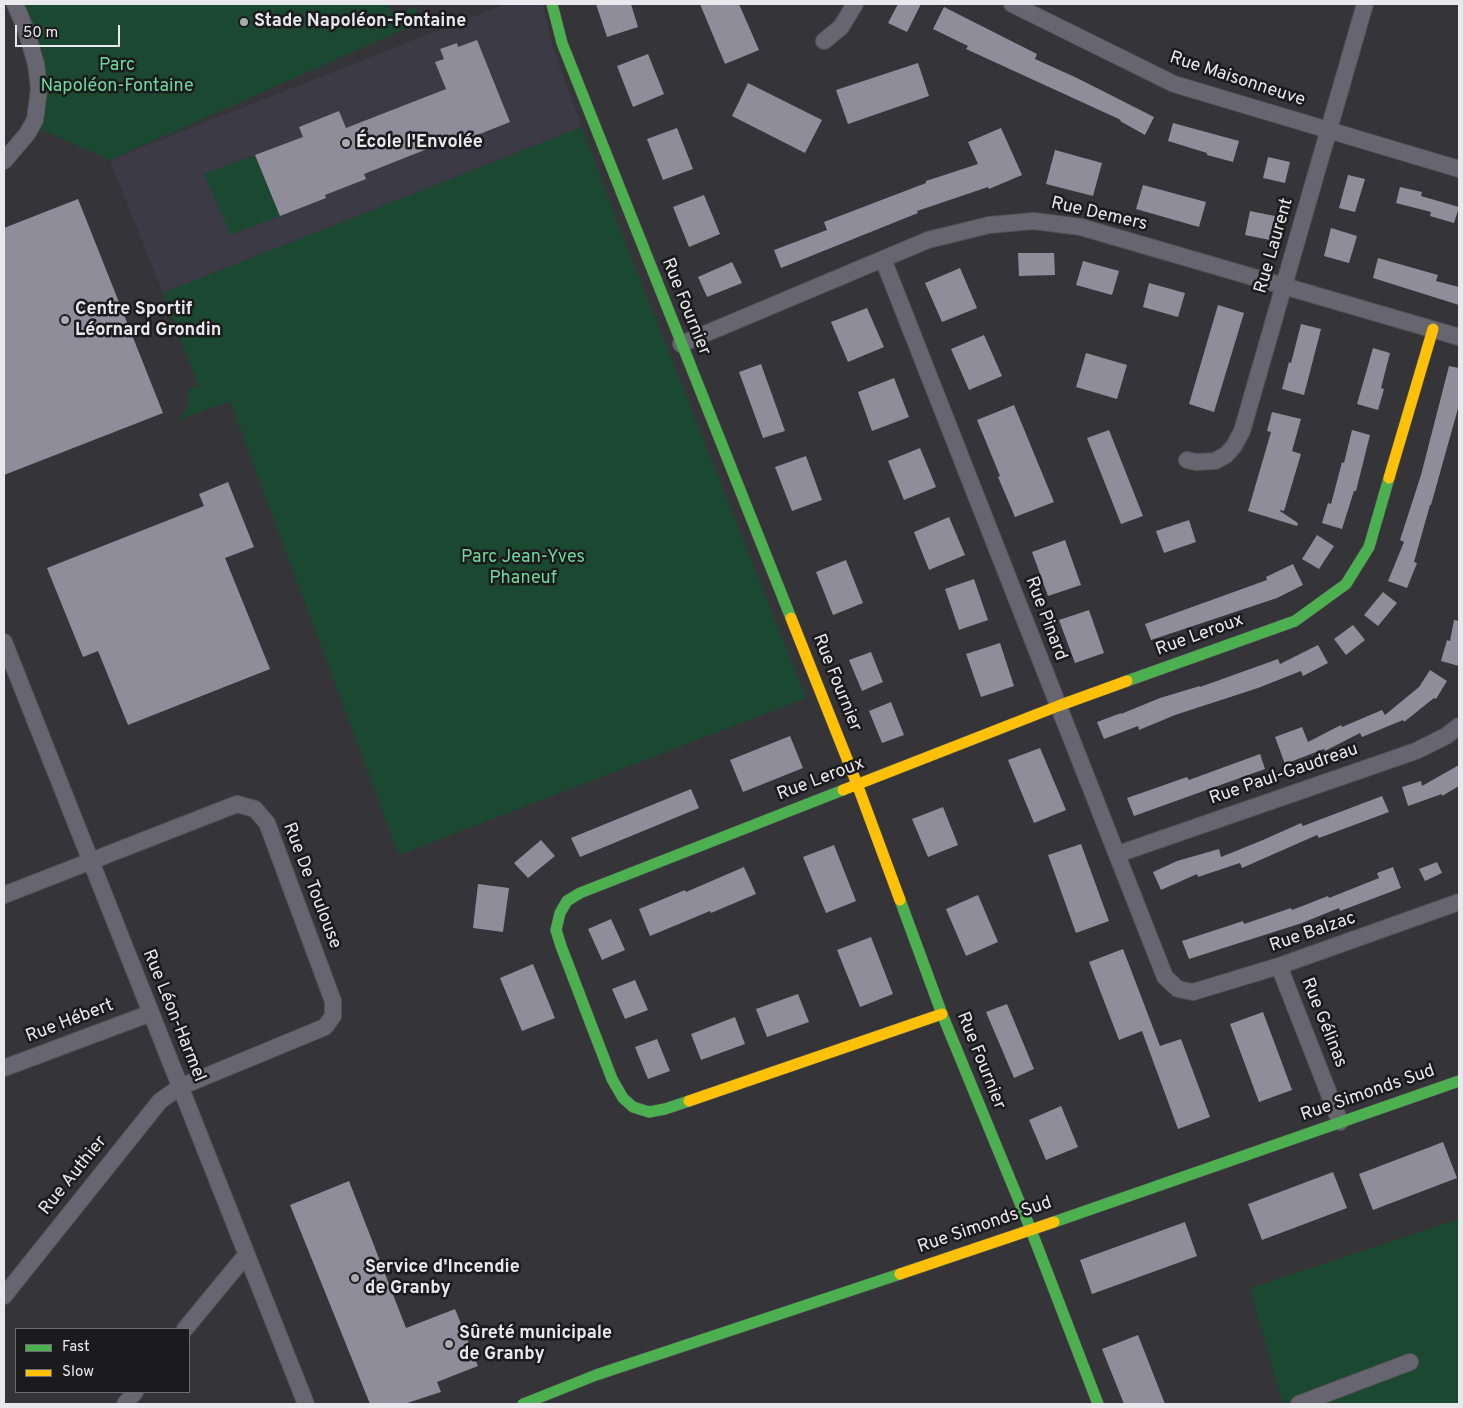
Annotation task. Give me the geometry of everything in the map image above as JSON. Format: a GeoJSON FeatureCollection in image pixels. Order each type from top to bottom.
{"type":"FeatureCollection","features":[{"type":"Feature","properties":{"kind":"street"},"geometry":{"type":"LineString","coordinates":[[4,161],[27,134],[35,120],[39,88],[36,64],[26,30],[15,4]]}},
{"type":"Feature","properties":{"kind":"street","name":"Rue Fournier"},"geometry":{"type":"LineString","coordinates":[[552,4],[562,43],[857,784],[942,1014],[1031,1230],[1098,1404]]}},
{"type":"Feature","properties":{"kind":"street"},"geometry":{"type":"LineString","coordinates":[[824,41],[841,27],[855,4]]}},
{"type":"Feature","properties":{"kind":"street","name":"Rue Maisonneuve"},"geometry":{"type":"LineString","coordinates":[[1012,4],[1174,84],[1459,169]]}},
{"type":"Feature","properties":{"kind":"street","name":"Rue Laurent"},"geometry":{"type":"LineString","coordinates":[[1187,460],[1196,462],[1215,461],[1226,455],[1234,446],[1247,416],[1365,4]]}},
{"type":"Feature","properties":{"kind":"street","name":"Rue Demers"},"geometry":{"type":"LineString","coordinates":[[681,344],[928,240],[989,225],[1034,221],[1080,227],[1459,337]]}},
{"type":"Feature","properties":{"kind":"street","name":"Rue Pinard"},"geometry":{"type":"LineString","coordinates":[[883,259],[1165,977],[1178,989]]}},
{"type":"Feature","properties":{"kind":"street","name":"Rue Leroux"},"geometry":{"type":"LineString","coordinates":[[942,1014],[665,1109],[649,1112],[633,1107],[623,1098],[612,1078],[561,946],[556,930],[560,913],[568,901],[580,893],[1058,706],[1295,621],[1346,584],[1369,547],[1433,329]]}},
{"type":"Feature","properties":{"kind":"street","name":"Rue Léon-Harmel"},"geometry":{"type":"LineString","coordinates":[[4,642],[306,1404]]}},
{"type":"Feature","properties":{"kind":"street","name":"Rue Paul-Gaudreau"},"geometry":{"type":"LineString","coordinates":[[1118,854],[1416,751],[1446,736],[1459,726]]}},
{"type":"Feature","properties":{"kind":"street","name":"Rue De Toulouse"},"geometry":{"type":"LineString","coordinates":[[4,895],[237,804],[255,810],[267,823],[333,1001],[333,1016],[325,1026],[180,1087]]}},
{"type":"Feature","properties":{"kind":"street","name":"Rue Balzac"},"geometry":{"type":"LineString","coordinates":[[1178,989],[1194,992],[1279,966],[1459,902]]}},
{"type":"Feature","properties":{"kind":"street","name":"Rue Gélinas"},"geometry":{"type":"LineString","coordinates":[[1279,966],[1340,1122]]}},
{"type":"Feature","properties":{"kind":"street","name":"Rue Hébert"},"geometry":{"type":"LineString","coordinates":[[4,1068],[151,1013]]}},
{"type":"Feature","properties":{"kind":"street","name":"Rue Simonds Sud"},"geometry":{"type":"LineString","coordinates":[[523,1404],[596,1375],[1031,1230],[1459,1081]]}},
{"type":"Feature","properties":{"kind":"street","name":"Rue Authier"},"geometry":{"type":"LineString","coordinates":[[4,1296],[160,1101],[180,1087]]}},
{"type":"Feature","properties":{"kind":"street"},"geometry":{"type":"LineString","coordinates":[[186,1328],[246,1255]]}},
{"type":"Feature","properties":{"kind":"street"},"geometry":{"type":"LineString","coordinates":[[1299,1404],[1410,1362]]}},
{"type":"Feature","properties":{"kind":"street"},"geometry":{"type":"LineString","coordinates":[[125,1404],[134,1393]]}},
{"type":"Feature","properties":{"kind":"shaded area","name":"École l'Envolée"},"geometry":{"type":"Polygon","coordinates":[[[505,4],[543,4],[552,45],[582,127],[163,293],[110,160],[505,4]]]}},
{"type":"Feature","properties":{"kind":"green space","name":"Parc Napoléon-Fontaine"},"geometry":{"type":"Polygon","coordinates":[[[24,4],[388,4],[393,15],[419,6],[411,26],[110,160],[40,129],[45,98],[43,54],[24,4]]]}},
{"type":"Feature","properties":{"kind":"green space","name":"Parc Jean-Yves Phaneuf"},"geometry":{"type":"Polygon","coordinates":[[[582,127],[619,226],[806,698],[399,855],[230,401],[176,421],[184,414],[188,406],[188,389],[199,386],[163,293],[582,127]]]}},
{"type":"Feature","properties":{"kind":"green space"},"geometry":{"type":"Polygon","coordinates":[[[255,155],[280,216],[231,235],[204,174],[255,155]]]}},
{"type":"Feature","properties":{"kind":"green space"},"geometry":{"type":"Polygon","coordinates":[[[1459,1219],[1459,1404],[1283,1404],[1250,1288],[1459,1219]]]}},
{"type":"Feature","properties":{"kind":"building"},"geometry":{"type":"Polygon","coordinates":[[[596,4],[631,4],[638,27],[607,37],[596,4]]]}},
{"type":"Feature","properties":{"kind":"building"},"geometry":{"type":"Polygon","coordinates":[[[700,4],[739,4],[759,50],[725,64],[700,4]]]}},
{"type":"Feature","properties":{"kind":"building"},"geometry":{"type":"Polygon","coordinates":[[[898,4],[921,4],[907,32],[888,23],[898,4]]]}},
{"type":"Feature","properties":{"kind":"building"},"geometry":{"type":"Polygon","coordinates":[[[944,7],[1037,54],[1035,59],[1154,117],[1145,135],[1121,120],[966,49],[968,46],[933,29],[944,7]]]}},
{"type":"Feature","properties":{"kind":"building","name":"École l'Envolée"},"geometry":{"type":"Polygon","coordinates":[[[477,40],[510,122],[467,139],[465,134],[364,174],[366,179],[325,195],[326,198],[280,216],[255,155],[303,137],[299,127],[339,111],[346,128],[446,89],[435,62],[444,59],[440,49],[457,43],[458,47],[477,40]]]}},
{"type":"Feature","properties":{"kind":"building"},"geometry":{"type":"Polygon","coordinates":[[[648,54],[664,94],[633,107],[617,66],[648,54]]]}},
{"type":"Feature","properties":{"kind":"building"},"geometry":{"type":"Polygon","coordinates":[[[918,63],[929,96],[848,124],[836,90],[918,63]]]}},
{"type":"Feature","properties":{"kind":"building"},"geometry":{"type":"Polygon","coordinates":[[[748,83],[822,120],[805,153],[732,116],[748,83]]]}},
{"type":"Feature","properties":{"kind":"building"},"geometry":{"type":"Polygon","coordinates":[[[1173,123],[1239,141],[1233,162],[1168,141],[1173,123]]]}},
{"type":"Feature","properties":{"kind":"building"},"geometry":{"type":"Polygon","coordinates":[[[677,128],[693,169],[663,180],[647,139],[677,128]]]}},
{"type":"Feature","properties":{"kind":"building"},"geometry":{"type":"Polygon","coordinates":[[[1001,128],[1022,175],[989,189],[988,187],[917,211],[918,213],[781,268],[774,250],[827,230],[824,222],[926,183],[926,181],[978,164],[968,142],[1001,128]]]}},
{"type":"Feature","properties":{"kind":"building"},"geometry":{"type":"Polygon","coordinates":[[[1055,150],[1102,163],[1093,196],[1046,184],[1055,150]]]}},
{"type":"Feature","properties":{"kind":"building"},"geometry":{"type":"Polygon","coordinates":[[[1268,157],[1290,162],[1285,183],[1263,178],[1268,157]]]}},
{"type":"Feature","properties":{"kind":"building"},"geometry":{"type":"Polygon","coordinates":[[[1348,175],[1365,179],[1355,212],[1339,208],[1348,175]]]}},
{"type":"Feature","properties":{"kind":"building"},"geometry":{"type":"Polygon","coordinates":[[[1143,185],[1206,202],[1199,227],[1136,209],[1143,185]]]}},
{"type":"Feature","properties":{"kind":"building"},"geometry":{"type":"Polygon","coordinates":[[[1400,187],[1422,192],[1421,196],[1459,207],[1454,223],[1430,216],[1431,212],[1396,203],[1400,187]]]}},
{"type":"Feature","properties":{"kind":"building"},"geometry":{"type":"Polygon","coordinates":[[[704,195],[720,234],[689,247],[673,207],[704,195]]]}},
{"type":"Feature","properties":{"kind":"building","name":"Centre Sportif Léornard Grondin"},"geometry":{"type":"Polygon","coordinates":[[[78,199],[163,413],[4,475],[4,228],[78,199]]]}},
{"type":"Feature","properties":{"kind":"building"},"geometry":{"type":"Polygon","coordinates":[[[1250,211],[1275,216],[1270,240],[1245,235],[1250,211]]]}},
{"type":"Feature","properties":{"kind":"building"},"geometry":{"type":"Polygon","coordinates":[[[1331,228],[1357,236],[1349,263],[1324,256],[1331,228]]]}},
{"type":"Feature","properties":{"kind":"building"},"geometry":{"type":"Polygon","coordinates":[[[1018,253],[1054,253],[1055,275],[1019,276],[1018,253]]]}},
{"type":"Feature","properties":{"kind":"building"},"geometry":{"type":"Polygon","coordinates":[[[1378,258],[1438,275],[1436,281],[1459,287],[1459,305],[1373,278],[1378,258]]]}},
{"type":"Feature","properties":{"kind":"building"},"geometry":{"type":"Polygon","coordinates":[[[1083,261],[1119,271],[1112,295],[1076,285],[1083,261]]]}},
{"type":"Feature","properties":{"kind":"building"},"geometry":{"type":"Polygon","coordinates":[[[732,262],[742,283],[707,297],[698,277],[732,262]]]}},
{"type":"Feature","properties":{"kind":"building"},"geometry":{"type":"Polygon","coordinates":[[[960,268],[977,308],[942,322],[925,283],[960,268]]]}},
{"type":"Feature","properties":{"kind":"building"},"geometry":{"type":"Polygon","coordinates":[[[1149,283],[1185,293],[1178,317],[1143,307],[1149,283]]]}},
{"type":"Feature","properties":{"kind":"building"},"geometry":{"type":"Polygon","coordinates":[[[1218,305],[1244,313],[1214,412],[1189,404],[1218,305]]]}},
{"type":"Feature","properties":{"kind":"building"},"geometry":{"type":"Polygon","coordinates":[[[867,308],[884,347],[848,362],[831,322],[867,308]]]}},
{"type":"Feature","properties":{"kind":"building"},"geometry":{"type":"Polygon","coordinates":[[[1301,324],[1321,329],[1304,395],[1282,389],[1301,324]]]}},
{"type":"Feature","properties":{"kind":"building"},"geometry":{"type":"Polygon","coordinates":[[[984,335],[1002,376],[969,390],[951,349],[984,335]]]}},
{"type":"Feature","properties":{"kind":"building"},"geometry":{"type":"Polygon","coordinates":[[[1373,348],[1390,353],[1381,388],[1384,389],[1378,410],[1357,404],[1373,348]]]}},
{"type":"Feature","properties":{"kind":"building"},"geometry":{"type":"Polygon","coordinates":[[[1086,353],[1127,365],[1117,399],[1076,387],[1086,353]]]}},
{"type":"Feature","properties":{"kind":"building"},"geometry":{"type":"Polygon","coordinates":[[[761,364],[785,431],[763,438],[739,372],[761,364]]]}},
{"type":"Feature","properties":{"kind":"building"},"geometry":{"type":"Polygon","coordinates":[[[1449,366],[1459,368],[1459,405],[1414,562],[1417,563],[1407,588],[1388,581],[1404,542],[1400,540],[1421,475],[1449,366]]]}},
{"type":"Feature","properties":{"kind":"building"},"geometry":{"type":"Polygon","coordinates":[[[894,378],[909,417],[872,431],[858,392],[894,378]]]}},
{"type":"Feature","properties":{"kind":"building"},"geometry":{"type":"Polygon","coordinates":[[[1014,405],[1054,502],[1015,517],[977,420],[1014,405]]]}},
{"type":"Feature","properties":{"kind":"building"},"geometry":{"type":"Polygon","coordinates":[[[1272,412],[1301,419],[1292,451],[1301,454],[1284,511],[1280,510],[1298,523],[1297,526],[1248,511],[1271,432],[1267,431],[1272,412]]]}},
{"type":"Feature","properties":{"kind":"building"},"geometry":{"type":"Polygon","coordinates":[[[1109,430],[1143,516],[1121,524],[1087,438],[1109,430]]]}},
{"type":"Feature","properties":{"kind":"building"},"geometry":{"type":"Polygon","coordinates":[[[1352,430],[1370,435],[1356,491],[1354,491],[1342,529],[1322,523],[1328,503],[1331,504],[1352,430]]]}},
{"type":"Feature","properties":{"kind":"building"},"geometry":{"type":"Polygon","coordinates":[[[920,448],[936,487],[904,500],[888,461],[920,448]]]}},
{"type":"Feature","properties":{"kind":"building"},"geometry":{"type":"Polygon","coordinates":[[[806,456],[822,500],[792,511],[775,467],[806,456]]]}},
{"type":"Feature","properties":{"kind":"building"},"geometry":{"type":"Polygon","coordinates":[[[228,482],[254,547],[225,558],[270,669],[128,725],[98,651],[83,657],[47,568],[204,506],[199,494],[228,482]]]}},
{"type":"Feature","properties":{"kind":"building"},"geometry":{"type":"Polygon","coordinates":[[[949,517],[965,555],[929,570],[914,532],[949,517]]]}},
{"type":"Feature","properties":{"kind":"building"},"geometry":{"type":"Polygon","coordinates":[[[1189,520],[1196,542],[1164,553],[1156,531],[1189,520]]]}},
{"type":"Feature","properties":{"kind":"building"},"geometry":{"type":"Polygon","coordinates":[[[1317,535],[1334,546],[1319,569],[1302,559],[1317,535]]]}},
{"type":"Feature","properties":{"kind":"building"},"geometry":{"type":"Polygon","coordinates":[[[1065,540],[1081,585],[1048,596],[1032,552],[1065,540]]]}},
{"type":"Feature","properties":{"kind":"building"},"geometry":{"type":"Polygon","coordinates":[[[846,560],[863,603],[833,615],[816,572],[846,560]]]}},
{"type":"Feature","properties":{"kind":"building"},"geometry":{"type":"Polygon","coordinates":[[[1293,564],[1303,585],[1277,598],[1151,640],[1145,624],[1267,580],[1266,577],[1293,564]]]}},
{"type":"Feature","properties":{"kind":"building"},"geometry":{"type":"Polygon","coordinates":[[[974,579],[988,620],[959,630],[945,589],[974,579]]]}},
{"type":"Feature","properties":{"kind":"building"},"geometry":{"type":"Polygon","coordinates":[[[1383,592],[1397,603],[1378,626],[1364,615],[1383,592]]]}},
{"type":"Feature","properties":{"kind":"building"},"geometry":{"type":"Polygon","coordinates":[[[1089,610],[1104,653],[1075,663],[1059,620],[1089,610]]]}},
{"type":"Feature","properties":{"kind":"building"},"geometry":{"type":"Polygon","coordinates":[[[1454,620],[1459,621],[1459,666],[1441,661],[1447,640],[1450,641],[1454,620]]]}},
{"type":"Feature","properties":{"kind":"building"},"geometry":{"type":"Polygon","coordinates":[[[1353,625],[1365,640],[1346,655],[1334,639],[1353,625]]]}},
{"type":"Feature","properties":{"kind":"building"},"geometry":{"type":"Polygon","coordinates":[[[1000,643],[1014,686],[981,697],[966,654],[1000,643]]]}},
{"type":"Feature","properties":{"kind":"building"},"geometry":{"type":"Polygon","coordinates":[[[1318,645],[1328,663],[1303,676],[1301,671],[1258,688],[1175,715],[1139,730],[1138,726],[1104,739],[1097,722],[1160,698],[1200,687],[1278,659],[1280,664],[1318,645]]]}},
{"type":"Feature","properties":{"kind":"building"},"geometry":{"type":"Polygon","coordinates":[[[871,652],[883,682],[862,691],[849,660],[871,652]]]}},
{"type":"Feature","properties":{"kind":"building"},"geometry":{"type":"Polygon","coordinates":[[[1430,670],[1447,681],[1436,699],[1434,698],[1404,722],[1403,720],[1362,737],[1360,733],[1325,751],[1324,749],[1285,764],[1275,737],[1302,727],[1308,742],[1341,725],[1342,727],[1382,710],[1385,715],[1419,687],[1430,670]]]}},
{"type":"Feature","properties":{"kind":"building"},"geometry":{"type":"Polygon","coordinates":[[[891,702],[904,735],[882,743],[869,711],[891,702]]]}},
{"type":"Feature","properties":{"kind":"building"},"geometry":{"type":"Polygon","coordinates":[[[790,736],[803,768],[743,792],[730,760],[790,736]]]}},
{"type":"Feature","properties":{"kind":"building"},"geometry":{"type":"Polygon","coordinates":[[[1040,748],[1066,810],[1034,823],[1008,760],[1040,748]]]}},
{"type":"Feature","properties":{"kind":"building"},"geometry":{"type":"Polygon","coordinates":[[[1260,754],[1265,769],[1134,816],[1127,798],[1187,777],[1189,780],[1260,754]]]}},
{"type":"Feature","properties":{"kind":"building"},"geometry":{"type":"Polygon","coordinates":[[[1459,765],[1459,786],[1442,796],[1442,794],[1408,806],[1402,787],[1421,781],[1422,786],[1459,765]]]}},
{"type":"Feature","properties":{"kind":"building"},"geometry":{"type":"Polygon","coordinates":[[[691,789],[699,808],[580,857],[571,838],[691,789]]]}},
{"type":"Feature","properties":{"kind":"building"},"geometry":{"type":"Polygon","coordinates":[[[1382,796],[1389,812],[1319,838],[1317,835],[1242,868],[1240,863],[1198,877],[1197,874],[1161,890],[1153,872],[1177,861],[1219,849],[1221,857],[1301,823],[1303,826],[1382,796]]]}},
{"type":"Feature","properties":{"kind":"building"},"geometry":{"type":"Polygon","coordinates":[[[943,807],[958,845],[928,857],[912,819],[943,807]]]}},
{"type":"Feature","properties":{"kind":"building"},"geometry":{"type":"Polygon","coordinates":[[[541,840],[555,856],[528,878],[514,863],[541,840]]]}},
{"type":"Feature","properties":{"kind":"building"},"geometry":{"type":"Polygon","coordinates":[[[1081,844],[1109,921],[1076,933],[1048,855],[1081,844]]]}},
{"type":"Feature","properties":{"kind":"building"},"geometry":{"type":"Polygon","coordinates":[[[834,845],[856,901],[826,913],[803,857],[834,845]]]}},
{"type":"Feature","properties":{"kind":"building"},"geometry":{"type":"Polygon","coordinates":[[[1437,862],[1442,873],[1425,881],[1419,869],[1437,862]]]}},
{"type":"Feature","properties":{"kind":"building"},"geometry":{"type":"Polygon","coordinates":[[[744,867],[756,894],[650,936],[639,909],[685,890],[686,892],[744,867]]]}},
{"type":"Feature","properties":{"kind":"building"},"geometry":{"type":"Polygon","coordinates":[[[1393,867],[1401,888],[1340,911],[1339,908],[1302,923],[1189,959],[1182,941],[1243,921],[1244,924],[1291,908],[1292,910],[1328,896],[1329,898],[1379,878],[1377,873],[1393,867]]]}},
{"type":"Feature","properties":{"kind":"building"},"geometry":{"type":"Polygon","coordinates":[[[478,884],[509,888],[503,932],[473,928],[478,884]]]}},
{"type":"Feature","properties":{"kind":"building"},"geometry":{"type":"Polygon","coordinates":[[[978,895],[998,942],[966,956],[946,909],[978,895]]]}},
{"type":"Feature","properties":{"kind":"building"},"geometry":{"type":"Polygon","coordinates":[[[611,919],[625,950],[602,960],[588,929],[611,919]]]}},
{"type":"Feature","properties":{"kind":"building"},"geometry":{"type":"Polygon","coordinates":[[[871,937],[893,994],[860,1007],[837,950],[871,937]]]}},
{"type":"Feature","properties":{"kind":"building"},"geometry":{"type":"Polygon","coordinates":[[[1123,949],[1160,1046],[1181,1039],[1210,1117],[1178,1129],[1142,1031],[1119,1040],[1089,962],[1123,949]]]}},
{"type":"Feature","properties":{"kind":"building"},"geometry":{"type":"Polygon","coordinates":[[[533,964],[555,1018],[522,1031],[500,978],[533,964]]]}},
{"type":"Feature","properties":{"kind":"building"},"geometry":{"type":"Polygon","coordinates":[[[635,980],[648,1010],[625,1019],[612,989],[635,980]]]}},
{"type":"Feature","properties":{"kind":"building"},"geometry":{"type":"Polygon","coordinates":[[[798,994],[809,1022],[767,1037],[756,1009],[798,994]]]}},
{"type":"Feature","properties":{"kind":"building"},"geometry":{"type":"Polygon","coordinates":[[[1007,1004],[1034,1069],[1014,1078],[986,1012],[1007,1004]]]}},
{"type":"Feature","properties":{"kind":"building"},"geometry":{"type":"Polygon","coordinates":[[[1263,1012],[1292,1090],[1259,1102],[1230,1024],[1263,1012]]]}},
{"type":"Feature","properties":{"kind":"building"},"geometry":{"type":"Polygon","coordinates":[[[735,1017],[745,1044],[701,1060],[691,1034],[735,1017]]]}},
{"type":"Feature","properties":{"kind":"building"},"geometry":{"type":"Polygon","coordinates":[[[657,1039],[670,1071],[648,1079],[635,1047],[657,1039]]]}},
{"type":"Feature","properties":{"kind":"building"},"geometry":{"type":"Polygon","coordinates":[[[1061,1106],[1078,1147],[1046,1160],[1029,1120],[1061,1106]]]}},
{"type":"Feature","properties":{"kind":"building"},"geometry":{"type":"Polygon","coordinates":[[[1443,1142],[1457,1178],[1373,1210],[1359,1174],[1443,1142]]]}},
{"type":"Feature","properties":{"kind":"building"},"geometry":{"type":"Polygon","coordinates":[[[1333,1172],[1347,1208],[1262,1240],[1248,1204],[1333,1172]]]}},
{"type":"Feature","properties":{"kind":"building"},"geometry":{"type":"Polygon","coordinates":[[[349,1181],[406,1328],[455,1309],[478,1366],[437,1382],[441,1392],[404,1404],[370,1404],[290,1205],[349,1181]]]}},
{"type":"Feature","properties":{"kind":"building"},"geometry":{"type":"Polygon","coordinates":[[[1185,1222],[1197,1256],[1092,1294],[1080,1260],[1185,1222]]]}},
{"type":"Feature","properties":{"kind":"building"},"geometry":{"type":"Polygon","coordinates":[[[1138,1335],[1165,1404],[1124,1404],[1102,1349],[1138,1335]]]}},
{"type":"Feature","properties":{"kind":"traffic: fast"},"geometry":{"type":"LineString","coordinates":[[552,4],[562,43],[791,618]]}},
{"type":"Feature","properties":{"kind":"traffic: fast"},"geometry":{"type":"LineString","coordinates":[[1127,681],[1295,621],[1346,584],[1369,547],[1389,478]]}},
{"type":"Feature","properties":{"kind":"traffic: fast"},"geometry":{"type":"LineString","coordinates":[[689,1101],[649,1112],[633,1107],[623,1098],[612,1079],[561,946],[556,930],[560,913],[567,901],[580,893],[843,790]]}},
{"type":"Feature","properties":{"kind":"traffic: fast"},"geometry":{"type":"LineString","coordinates":[[900,900],[942,1014],[1031,1230],[1098,1404]]}},
{"type":"Feature","properties":{"kind":"traffic: fast"},"geometry":{"type":"LineString","coordinates":[[1054,1222],[1459,1081]]}},
{"type":"Feature","properties":{"kind":"traffic: fast"},"geometry":{"type":"LineString","coordinates":[[523,1404],[596,1375],[900,1274]]}},
{"type":"Feature","properties":{"kind":"traffic: slow"},"geometry":{"type":"LineString","coordinates":[[1389,478],[1433,329]]}},
{"type":"Feature","properties":{"kind":"traffic: slow"},"geometry":{"type":"LineString","coordinates":[[791,618],[857,784],[900,900]]}},
{"type":"Feature","properties":{"kind":"traffic: slow"},"geometry":{"type":"LineString","coordinates":[[843,790],[1127,681]]}},
{"type":"Feature","properties":{"kind":"traffic: slow"},"geometry":{"type":"LineString","coordinates":[[689,1101],[942,1014]]}},
{"type":"Feature","properties":{"kind":"traffic: slow"},"geometry":{"type":"LineString","coordinates":[[900,1274],[1054,1222]]}},
{"type":"Feature","properties":{"kind":"place","name":"Stade Napoléon-Fontaine"},"geometry":{"type":"Point","coordinates":[244,22]}},
{"type":"Feature","properties":{"kind":"place","name":"École l'Envolée"},"geometry":{"type":"Point","coordinates":[346,143]}},
{"type":"Feature","properties":{"kind":"place","name":"Centre Sportif Léornard Grondin"},"geometry":{"type":"Point","coordinates":[65,320]}},
{"type":"Feature","properties":{"kind":"place","name":"Service d'Incendie de Granby"},"geometry":{"type":"Point","coordinates":[355,1278]}},
{"type":"Feature","properties":{"kind":"place","name":"Sûreté municipale de Granby"},"geometry":{"type":"Point","coordinates":[449,1344]}}]}
